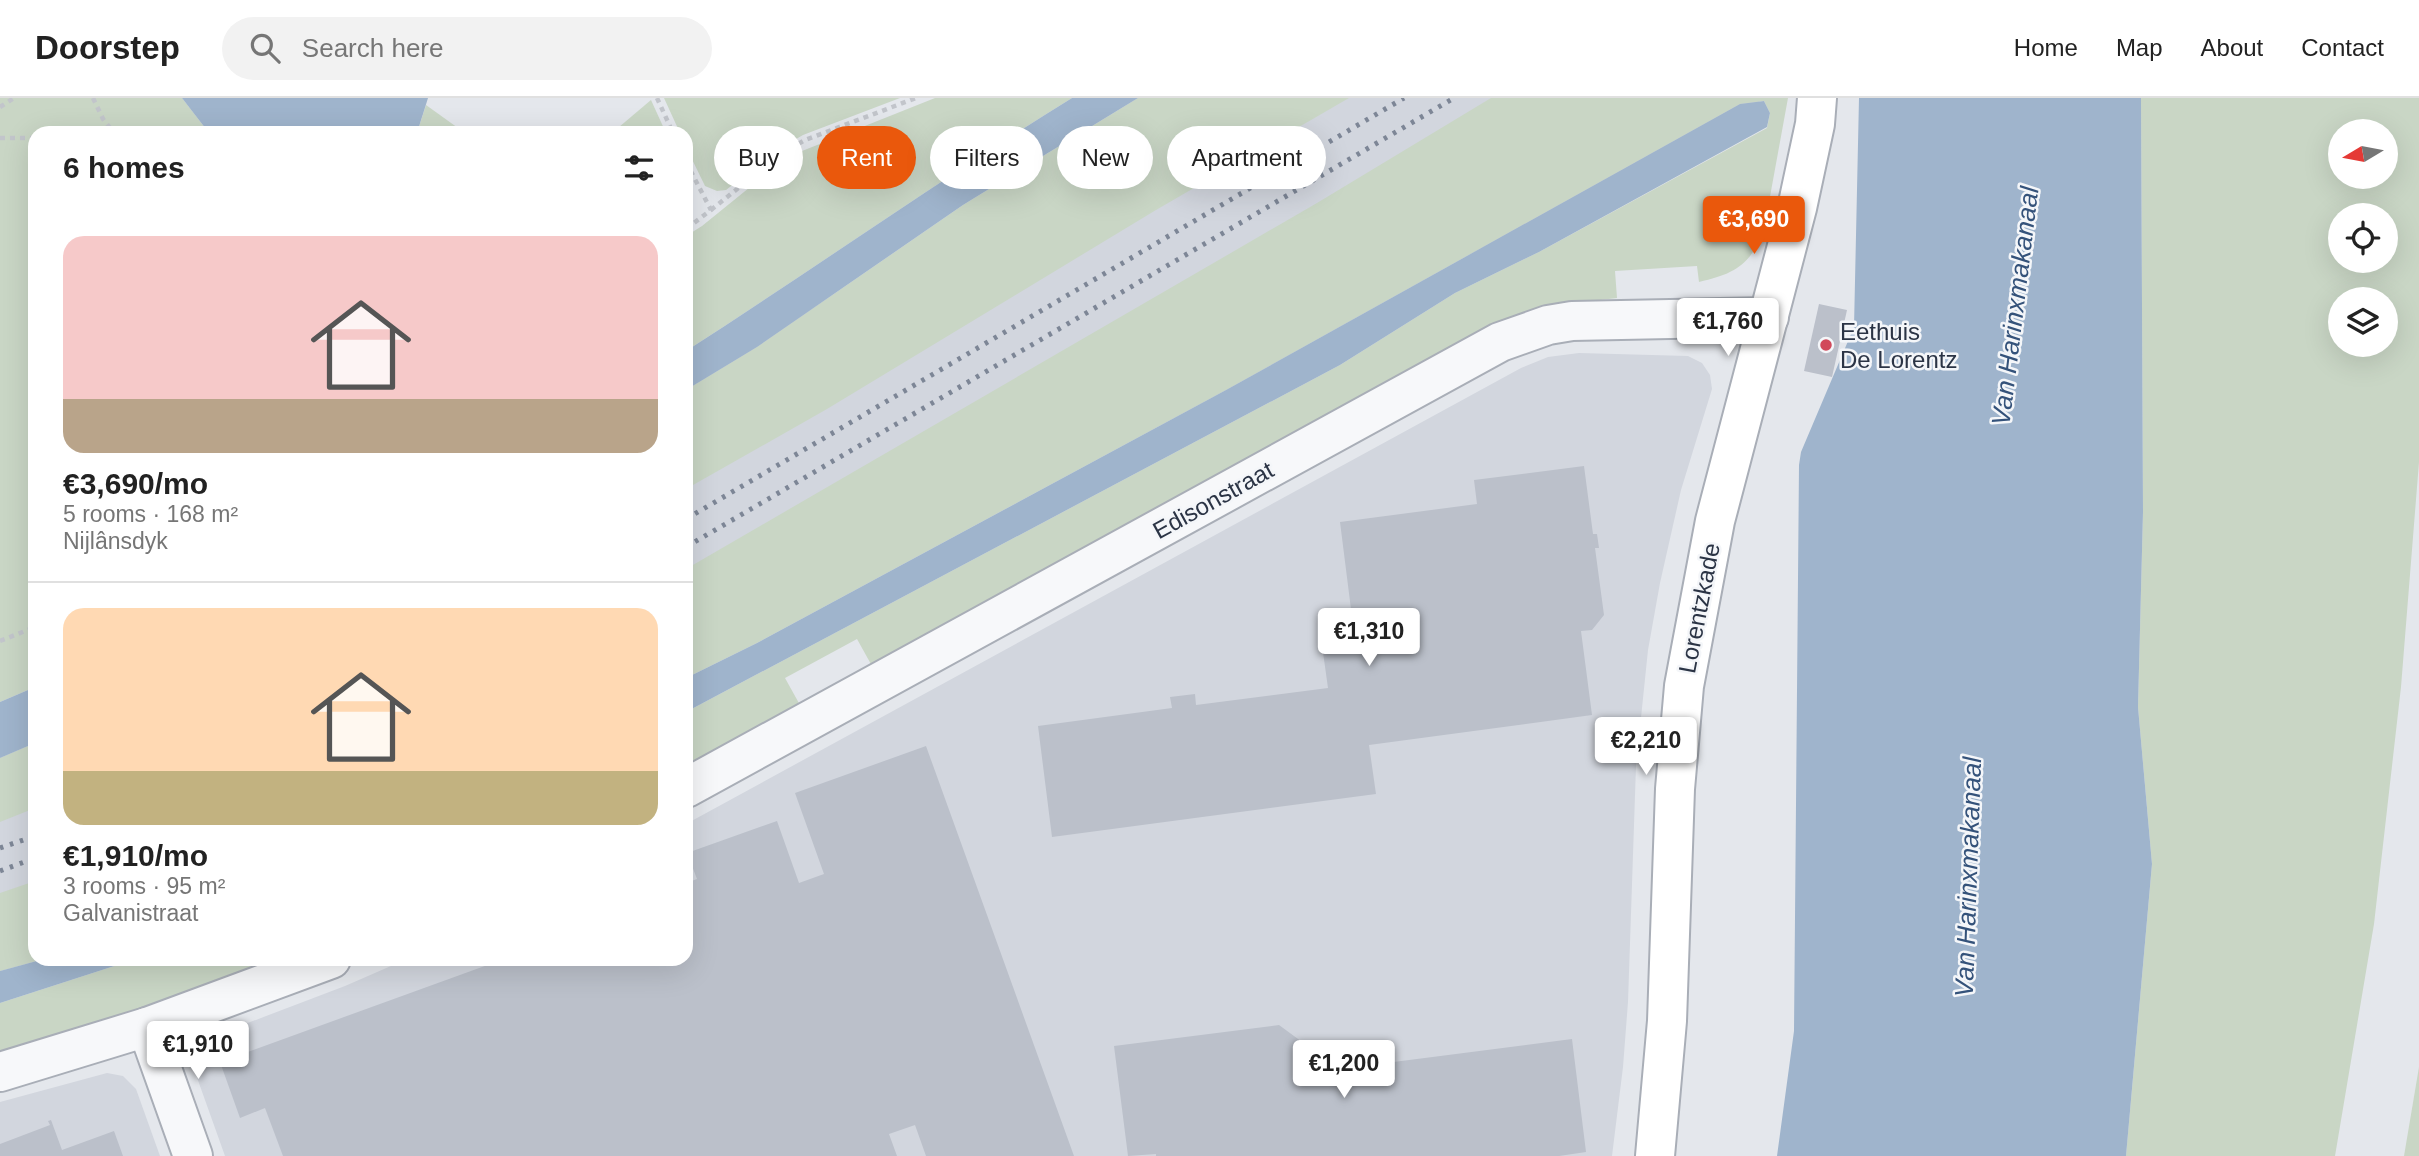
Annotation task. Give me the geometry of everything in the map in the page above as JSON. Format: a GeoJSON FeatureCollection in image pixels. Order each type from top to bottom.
{"type":"FeatureCollection","features":[{"type":"Feature","properties":{"kind":"street","name":"Lorentzkade"},"geometry":{"type":"LineString","coordinates":[[1654,1156],[1667,1007],[1675,789],[1684,686],[1715,521],[1797,208],[1815,124],[1817,98]]}},
{"type":"Feature","properties":{"kind":"street","name":"Edisonstraat"},"geometry":{"type":"LineString","coordinates":[[693,784],[1500,342],[1523,332],[1572,321],[1769,317]]}},
{"type":"Feature","properties":{"kind":"street"},"geometry":{"type":"LineString","coordinates":[[0,1072],[147,1027],[312,966]]}},
{"type":"Feature","properties":{"kind":"street"},"geometry":{"type":"LineString","coordinates":[[147,1027],[193,1156]]}},
{"type":"Feature","properties":{"kind":"path"},"geometry":{"type":"LineString","coordinates":[[0,107],[14,98]]}},
{"type":"Feature","properties":{"kind":"path"},"geometry":{"type":"LineString","coordinates":[[93,98],[108,126]]}},
{"type":"Feature","properties":{"kind":"path"},"geometry":{"type":"LineString","coordinates":[[657,98],[670,126]]}},
{"type":"Feature","properties":{"kind":"path"},"geometry":{"type":"LineString","coordinates":[[693,223],[782,153],[805,140],[916,98]]}},
{"type":"Feature","properties":{"kind":"path"},"geometry":{"type":"LineString","coordinates":[[0,138],[28,138]]}},
{"type":"Feature","properties":{"kind":"path"},"geometry":{"type":"LineString","coordinates":[[693,176],[710,210]]}},
{"type":"Feature","properties":{"kind":"path"},"geometry":{"type":"LineString","coordinates":[[0,641],[28,630]]}},
{"type":"Feature","properties":{"kind":"shaded area"},"geometry":{"type":"Polygon","coordinates":[[[1138,98],[1766,98],[1463,258],[1226,390],[693,674],[693,385],[997,189],[1043,189],[1043,159],[1057,150],[1057,189],[1153,189],[1153,126],[1095,126],[1138,98]]]}},
{"type":"Feature","properties":{"kind":"shaded area"},"geometry":{"type":"Polygon","coordinates":[[[1579,353],[1688,356],[1702,363],[1710,375],[1712,389],[1681,490],[1648,650],[1636,766],[1628,1002],[1612,1156],[225,1156],[195,1072],[197,1051],[211,1037],[391,966],[693,966],[693,820],[1521,368],[1548,357],[1579,353]]]}},
{"type":"Feature","properties":{"kind":"shaded area"},"geometry":{"type":"Polygon","coordinates":[[[28,746],[28,963],[0,971],[0,758],[28,746]]]}},
{"type":"Feature","properties":{"kind":"shaded area"},"geometry":{"type":"Polygon","coordinates":[[[107,1073],[123,1076],[136,1089],[160,1156],[0,1156],[0,1102],[107,1073]]]}},
{"type":"Feature","properties":{"kind":"green space"},"geometry":{"type":"Polygon","coordinates":[[[0,98],[182,98],[204,126],[28,126],[28,690],[0,702],[0,98]]]}},
{"type":"Feature","properties":{"kind":"green space"},"geometry":{"type":"Polygon","coordinates":[[[664,98],[900,98],[827,126],[817,126],[817,130],[803,135],[803,126],[714,126],[714,189],[726,190],[717,191],[705,186],[693,161],[693,126],[677,126],[664,98]]]}},
{"type":"Feature","properties":{"kind":"green space"},"geometry":{"type":"Polygon","coordinates":[[[935,98],[1072,98],[1028,126],[930,126],[931,189],[693,346],[693,232],[748,189],[803,189],[803,151],[817,145],[817,189],[916,189],[916,126],[865,126],[935,98]]]}},
{"type":"Feature","properties":{"kind":"green space"},"geometry":{"type":"Polygon","coordinates":[[[1138,98],[1349,98],[1301,126],[1167,126],[1167,189],[1192,189],[827,409],[693,485],[693,386],[757,347],[989,189],[1043,189],[1043,156],[1057,148],[1057,189],[1153,189],[1153,126],[1092,126],[1138,98]]]}},
{"type":"Feature","properties":{"kind":"green space"},"geometry":{"type":"Polygon","coordinates":[[[1491,98],[1788,98],[1763,235],[1751,255],[1738,268],[1699,282],[1697,266],[1615,271],[1617,298],[1550,306],[872,666],[857,639],[785,678],[800,705],[693,763],[693,708],[1340,365],[1455,293],[1539,252],[1767,128],[1770,113],[1764,101],[1740,104],[1226,390],[757,643],[693,675],[693,565],[1317,203],[1491,98]]]}},
{"type":"Feature","properties":{"kind":"green space"},"geometry":{"type":"Polygon","coordinates":[[[2141,98],[2419,98],[2419,462],[2401,687],[2374,924],[2335,1156],[2126,1156],[2152,864],[2138,707],[2143,512],[2141,98]]]}},
{"type":"Feature","properties":{"kind":"green space"},"geometry":{"type":"Polygon","coordinates":[[[651,100],[663,126],[620,126],[651,100]]]}},
{"type":"Feature","properties":{"kind":"green space"},"geometry":{"type":"Polygon","coordinates":[[[426,105],[455,126],[419,126],[426,105]]]}},
{"type":"Feature","properties":{"kind":"green space"},"geometry":{"type":"Polygon","coordinates":[[[28,746],[28,811],[0,822],[0,758],[28,746]]]}},
{"type":"Feature","properties":{"kind":"green space"},"geometry":{"type":"Polygon","coordinates":[[[28,883],[28,963],[0,971],[0,893],[28,883]]]}},
{"type":"Feature","properties":{"kind":"green space"},"geometry":{"type":"Polygon","coordinates":[[[114,966],[259,966],[111,1019],[0,1052],[0,1003],[114,966]]]}},
{"type":"Feature","properties":{"kind":"green space"},"geometry":{"type":"Polygon","coordinates":[[[2419,1067],[2419,1156],[2404,1156],[2419,1067]]]}},
{"type":"Feature","properties":{"kind":"water"},"geometry":{"type":"Polygon","coordinates":[[[182,98],[428,98],[419,126],[204,126],[182,98]]]}},
{"type":"Feature","properties":{"kind":"water"},"geometry":{"type":"Polygon","coordinates":[[[1072,98],[1138,98],[1092,126],[1057,126],[1057,148],[1043,156],[1043,126],[1028,126],[1072,98]]]}},
{"type":"Feature","properties":{"kind":"water","name":"Van Harinxmakanaal"},"geometry":{"type":"Polygon","coordinates":[[[1859,98],[2141,98],[2143,512],[2138,707],[2152,864],[2126,1156],[1777,1156],[1794,1031],[1799,465],[1801,452],[1854,327],[1859,98]]]}},
{"type":"Feature","properties":{"kind":"water"},"geometry":{"type":"Polygon","coordinates":[[[1764,101],[1770,113],[1767,127],[1539,252],[1455,293],[1340,365],[693,708],[693,675],[757,643],[1226,390],[1740,104],[1764,101]]]}},
{"type":"Feature","properties":{"kind":"water"},"geometry":{"type":"Polygon","coordinates":[[[931,189],[989,189],[757,347],[693,386],[693,346],[931,189]]]}},
{"type":"Feature","properties":{"kind":"water"},"geometry":{"type":"Polygon","coordinates":[[[28,690],[28,746],[0,758],[0,702],[28,690]]]}},
{"type":"Feature","properties":{"kind":"water"},"geometry":{"type":"Polygon","coordinates":[[[28,963],[28,966],[114,966],[0,1003],[0,971],[28,963]]]}},
{"type":"Feature","properties":{"kind":"building"},"geometry":{"type":"Polygon","coordinates":[[[1819,304],[1847,310],[1832,377],[1804,371],[1819,304]]]}},
{"type":"Feature","properties":{"kind":"building"},"geometry":{"type":"Polygon","coordinates":[[[1584,466],[1593,534],[1597,534],[1599,548],[1595,548],[1604,615],[1592,630],[1581,631],[1592,715],[1369,745],[1376,794],[1052,837],[1038,726],[1172,708],[1170,697],[1195,694],[1196,705],[1328,688],[1321,638],[1354,633],[1340,522],[1477,504],[1474,480],[1584,466]]]}},
{"type":"Feature","properties":{"kind":"building"},"geometry":{"type":"Polygon","coordinates":[[[926,746],[1074,1156],[926,1156],[915,1125],[889,1134],[897,1156],[283,1156],[265,1108],[240,1118],[220,1062],[485,966],[693,966],[693,880],[697,879],[693,869],[693,851],[777,821],[799,883],[824,874],[795,793],[926,746]]]}},
{"type":"Feature","properties":{"kind":"building"},"geometry":{"type":"Polygon","coordinates":[[[1279,1025],[1339,1069],[1572,1039],[1586,1152],[1559,1156],[1128,1156],[1114,1046],[1279,1025]]]}},
{"type":"Feature","properties":{"kind":"building"},"geometry":{"type":"Polygon","coordinates":[[[51,1120],[62,1150],[114,1131],[123,1156],[0,1156],[0,1144],[50,1125],[48,1121],[51,1120]]]}},
{"type":"Feature","properties":{"kind":"railway"},"geometry":{"type":"LineString","coordinates":[[693,515],[1404,98]]}},
{"type":"Feature","properties":{"kind":"railway"},"geometry":{"type":"LineString","coordinates":[[693,543],[1454,98]]}},
{"type":"Feature","properties":{"kind":"railway"},"geometry":{"type":"LineString","coordinates":[[0,848],[28,838]]}},
{"type":"Feature","properties":{"kind":"railway"},"geometry":{"type":"LineString","coordinates":[[0,871],[28,861]]}},
{"type":"Feature","properties":{"kind":"place","name":"Eethuis De Lorentz"},"geometry":{"type":"Point","coordinates":[1826,345]}}]}
